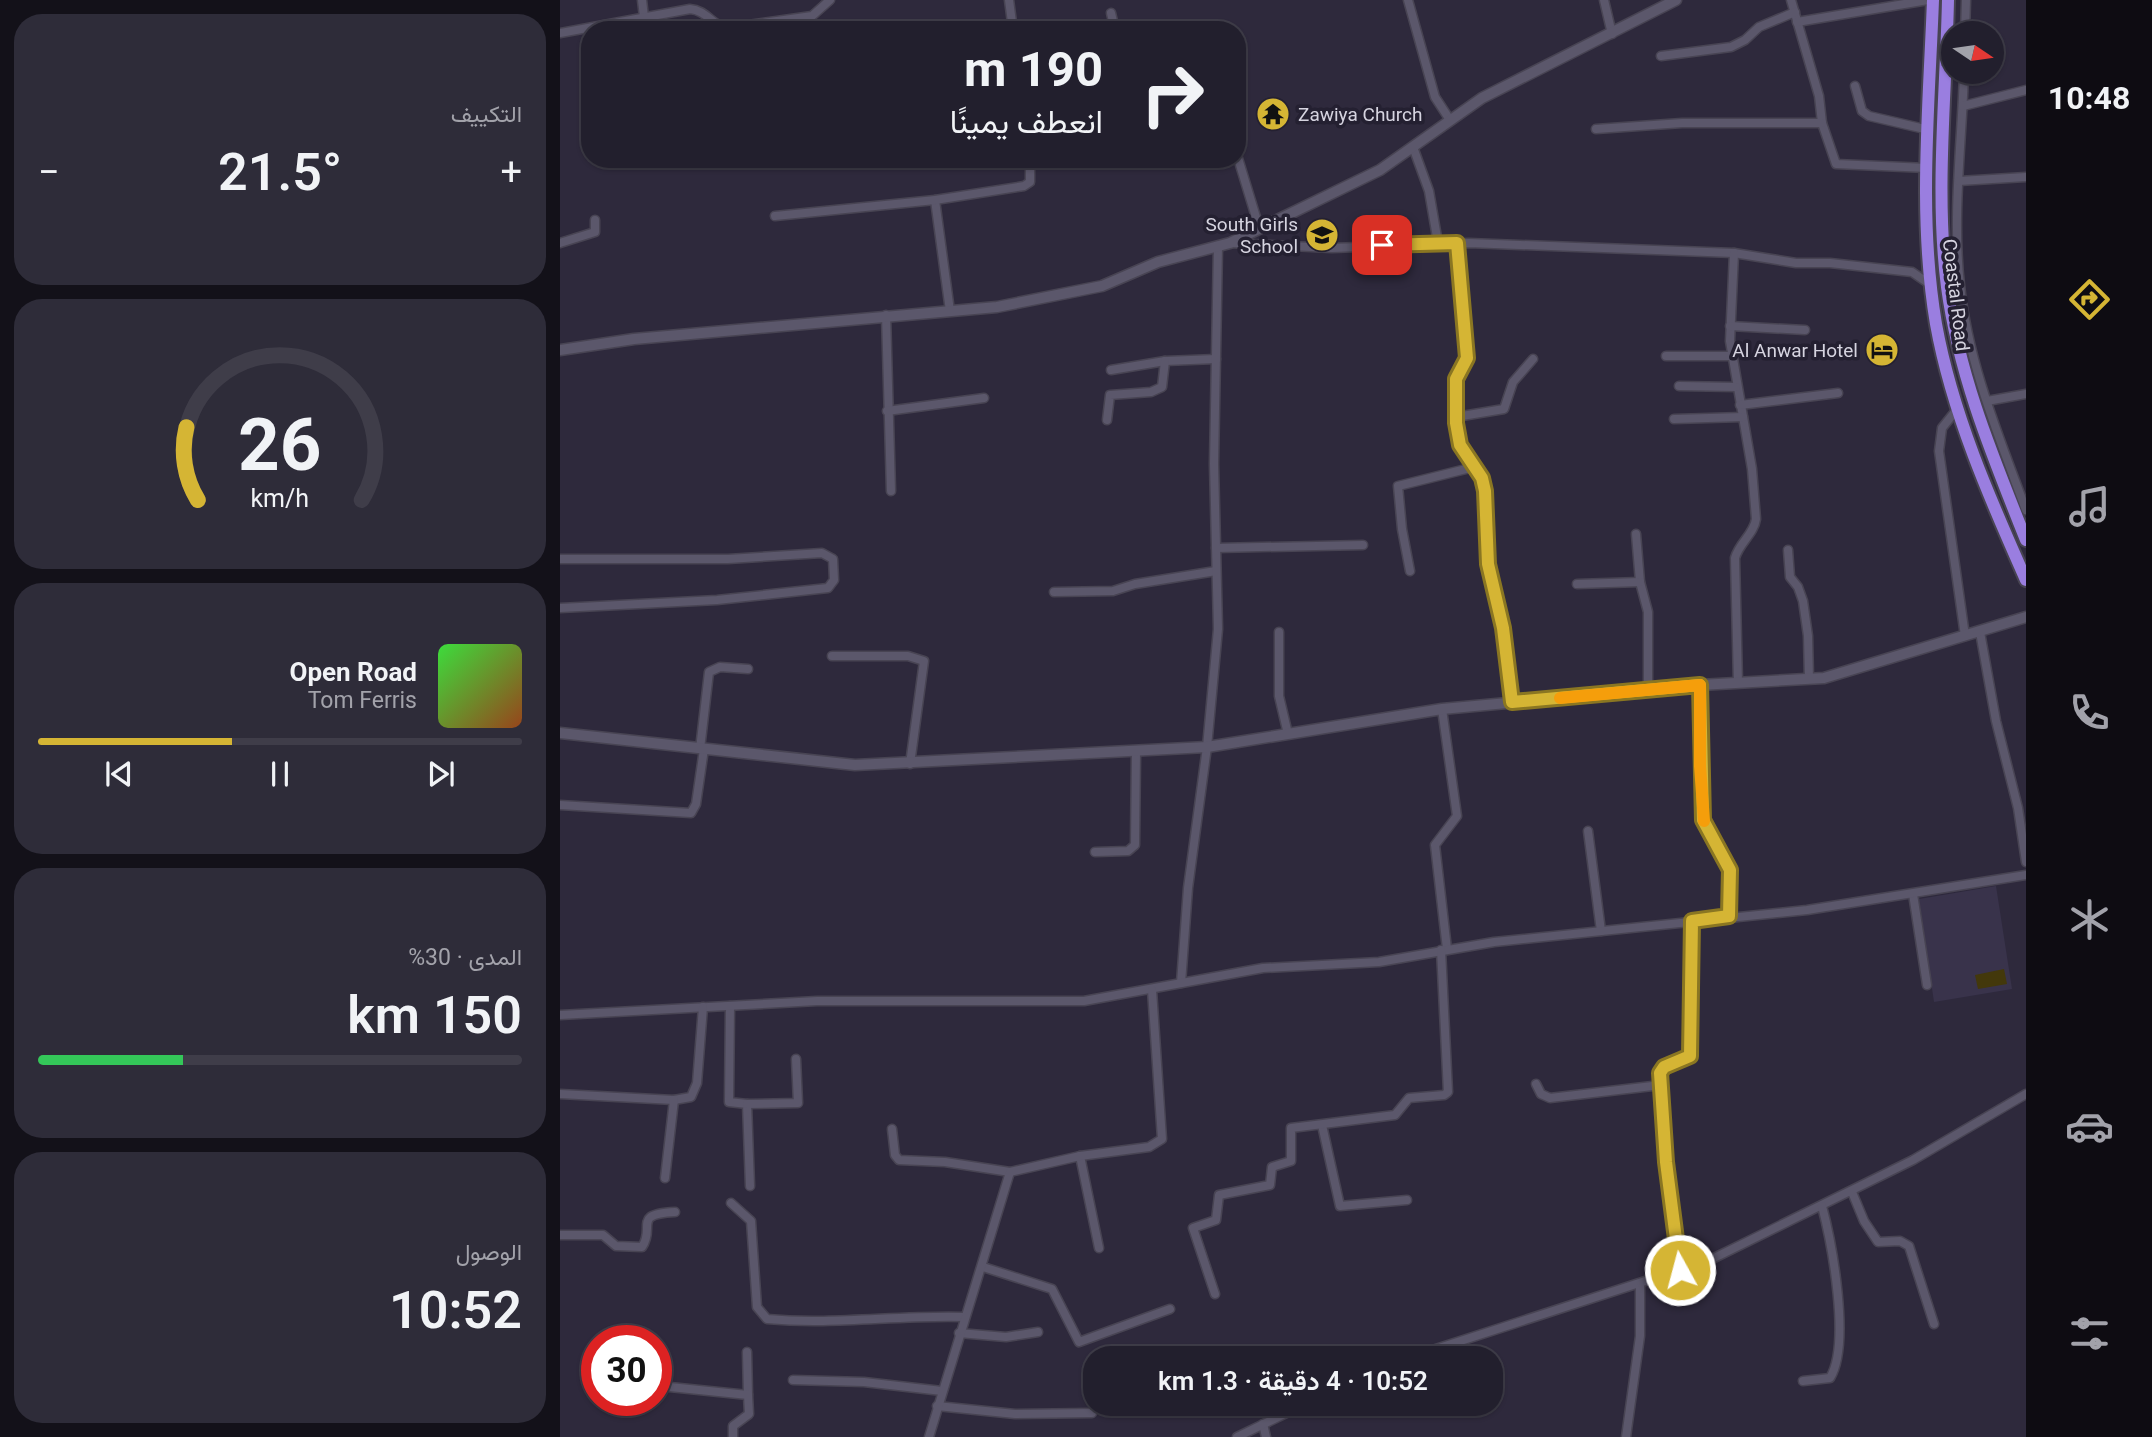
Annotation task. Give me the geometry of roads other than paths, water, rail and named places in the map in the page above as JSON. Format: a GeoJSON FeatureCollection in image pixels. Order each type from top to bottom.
{"type":"FeatureCollection","features":[{"type":"Feature","properties":{"kind":"highway","name":"Coastal Road"},"geometry":{"type":"LineString","coordinates":[[1933,0],[1927,168],[1930,263],[1936,324],[1958,408],[2026,580]]}},
{"type":"Feature","properties":{"kind":"highway","name":"Coastal Road"},"geometry":{"type":"LineString","coordinates":[[1948,0],[1943,204],[1947,286],[1967,383],[1985,439],[2026,540]]}},
{"type":"Feature","properties":{"kind":"street"},"geometry":{"type":"LineString","coordinates":[[642,0],[644,17]]}},
{"type":"Feature","properties":{"kind":"street"},"geometry":{"type":"LineString","coordinates":[[776,21],[812,16],[830,0]]}},
{"type":"Feature","properties":{"kind":"street"},"geometry":{"type":"LineString","coordinates":[[1009,0],[1012,21]]}},
{"type":"Feature","properties":{"kind":"street"},"geometry":{"type":"LineString","coordinates":[[1408,0],[1435,97],[1450,120]]}},
{"type":"Feature","properties":{"kind":"street"},"geometry":{"type":"LineString","coordinates":[[1604,0],[1612,34]]}},
{"type":"Feature","properties":{"kind":"street"},"geometry":{"type":"LineString","coordinates":[[560,350],[634,339],[1021,303],[1102,286],[1158,262],[1230,243],[1380,170],[1482,98],[1676,0]]}},
{"type":"Feature","properties":{"kind":"street"},"geometry":{"type":"LineString","coordinates":[[1791,0],[1819,96],[1822,123],[1835,160],[1840,166],[1927,168]]}},
{"type":"Feature","properties":{"kind":"street"},"geometry":{"type":"LineString","coordinates":[[1797,22],[1928,0]]}},
{"type":"Feature","properties":{"kind":"street"},"geometry":{"type":"LineString","coordinates":[[1966,21],[1968,1]]}},
{"type":"Feature","properties":{"kind":"street"},"geometry":{"type":"LineString","coordinates":[[623,21],[698,10],[712,21]]}},
{"type":"Feature","properties":{"kind":"street"},"geometry":{"type":"LineString","coordinates":[[1661,56],[1731,47],[1745,40],[1759,27],[1795,12]]}},
{"type":"Feature","properties":{"kind":"street"},"geometry":{"type":"LineString","coordinates":[[1111,13],[1113,21]]}},
{"type":"Feature","properties":{"kind":"street"},"geometry":{"type":"LineString","coordinates":[[560,33],[581,29]]}},
{"type":"Feature","properties":{"kind":"street"},"geometry":{"type":"LineString","coordinates":[[1964,84],[1959,181],[1959,284],[1974,360],[2026,510]]}},
{"type":"Feature","properties":{"kind":"street"},"geometry":{"type":"LineString","coordinates":[[1855,86],[1863,111],[1869,116],[1929,130]]}},
{"type":"Feature","properties":{"kind":"street"},"geometry":{"type":"LineString","coordinates":[[1963,106],[2026,90]]}},
{"type":"Feature","properties":{"kind":"street"},"geometry":{"type":"LineString","coordinates":[[1596,129],[1682,123],[1822,123]]}},
{"type":"Feature","properties":{"kind":"street"},"geometry":{"type":"LineString","coordinates":[[1413,147],[1429,191],[1438,243]]}},
{"type":"Feature","properties":{"kind":"street"},"geometry":{"type":"LineString","coordinates":[[775,216],[935,200],[1024,186],[1030,182],[1030,168]]}},
{"type":"Feature","properties":{"kind":"street"},"geometry":{"type":"LineString","coordinates":[[1241,168],[1259,227]]}},
{"type":"Feature","properties":{"kind":"street"},"geometry":{"type":"LineString","coordinates":[[1959,181],[2026,177]]}},
{"type":"Feature","properties":{"kind":"street"},"geometry":{"type":"LineString","coordinates":[[935,200],[950,310]]}},
{"type":"Feature","properties":{"kind":"street"},"geometry":{"type":"LineString","coordinates":[[560,243],[595,232],[595,220]]}},
{"type":"Feature","properties":{"kind":"street"},"geometry":{"type":"LineString","coordinates":[[1230,243],[1321,248],[1457,243],[1734,253],[1796,263],[1830,263],[1912,272],[1932,286]]}},
{"type":"Feature","properties":{"kind":"street"},"geometry":{"type":"LineString","coordinates":[[1457,243],[1467,358],[1456,379],[1456,417],[1460,445],[1485,491],[1488,564],[1503,628],[1512,702]]}},
{"type":"Feature","properties":{"kind":"street"},"geometry":{"type":"LineString","coordinates":[[1181,983],[1188,888],[1207,747],[1218,629],[1218,246]]}},
{"type":"Feature","properties":{"kind":"street"},"geometry":{"type":"LineString","coordinates":[[1734,253],[1730,326],[1732,356],[1756,519],[1755,527],[1743,540],[1735,558],[1738,683]]}},
{"type":"Feature","properties":{"kind":"street"},"geometry":{"type":"LineString","coordinates":[[1912,272],[1930,263]]}},
{"type":"Feature","properties":{"kind":"street"},"geometry":{"type":"LineString","coordinates":[[886,315],[891,491]]}},
{"type":"Feature","properties":{"kind":"street"},"geometry":{"type":"LineString","coordinates":[[1730,326],[1805,330]]}},
{"type":"Feature","properties":{"kind":"street"},"geometry":{"type":"LineString","coordinates":[[1666,356],[1732,356]]}},
{"type":"Feature","properties":{"kind":"street"},"geometry":{"type":"LineString","coordinates":[[1111,370],[1165,361],[1216,359]]}},
{"type":"Feature","properties":{"kind":"street"},"geometry":{"type":"LineString","coordinates":[[1456,417],[1504,409],[1513,382],[1534,359]]}},
{"type":"Feature","properties":{"kind":"street"},"geometry":{"type":"LineString","coordinates":[[1107,420],[1108,396],[1159,390],[1164,383],[1165,361]]}},
{"type":"Feature","properties":{"kind":"street"},"geometry":{"type":"LineString","coordinates":[[1679,386],[1737,387]]}},
{"type":"Feature","properties":{"kind":"street"},"geometry":{"type":"LineString","coordinates":[[1740,405],[1838,393]]}},
{"type":"Feature","properties":{"kind":"street"},"geometry":{"type":"LineString","coordinates":[[1987,401],[2025,397]]}},
{"type":"Feature","properties":{"kind":"street"},"geometry":{"type":"LineString","coordinates":[[887,411],[984,398]]}},
{"type":"Feature","properties":{"kind":"street"},"geometry":{"type":"LineString","coordinates":[[1958,408],[1942,428],[1939,451],[1965,636]]}},
{"type":"Feature","properties":{"kind":"street"},"geometry":{"type":"LineString","coordinates":[[1674,419],[1743,417]]}},
{"type":"Feature","properties":{"kind":"street"},"geometry":{"type":"LineString","coordinates":[[1410,570],[1402,529],[1398,486],[1474,467]]}},
{"type":"Feature","properties":{"kind":"street"},"geometry":{"type":"LineString","coordinates":[[1636,534],[1640,582],[1648,612],[1648,689]]}},
{"type":"Feature","properties":{"kind":"street"},"geometry":{"type":"LineString","coordinates":[[1216,548],[1363,545]]}},
{"type":"Feature","properties":{"kind":"street"},"geometry":{"type":"LineString","coordinates":[[1788,550],[1789,572],[1801,594],[1808,636],[1809,680]]}},
{"type":"Feature","properties":{"kind":"street"},"geometry":{"type":"LineString","coordinates":[[560,559],[728,559],[822,553],[833,559],[834,580],[828,588],[717,600],[560,608]]}},
{"type":"Feature","properties":{"kind":"street"},"geometry":{"type":"LineString","coordinates":[[1054,592],[1113,591],[1135,584],[1216,571]]}},
{"type":"Feature","properties":{"kind":"street"},"geometry":{"type":"LineString","coordinates":[[1577,584],[1640,582]]}},
{"type":"Feature","properties":{"kind":"street"},"geometry":{"type":"LineString","coordinates":[[560,733],[818,763],[910,764],[1207,747],[1442,709],[1648,689],[1809,680],[1980,632],[2021,618],[2026,611]]}},
{"type":"Feature","properties":{"kind":"street"},"geometry":{"type":"LineString","coordinates":[[1279,632],[1279,696],[1289,734]]}},
{"type":"Feature","properties":{"kind":"street"},"geometry":{"type":"LineString","coordinates":[[1980,632],[1996,722],[2018,808],[2026,862]]}},
{"type":"Feature","properties":{"kind":"street"},"geometry":{"type":"LineString","coordinates":[[832,656],[917,657],[924,661],[910,764]]}},
{"type":"Feature","properties":{"kind":"street"},"geometry":{"type":"LineString","coordinates":[[560,805],[691,813],[696,804],[709,672],[720,667],[748,669]]}},
{"type":"Feature","properties":{"kind":"street"},"geometry":{"type":"LineString","coordinates":[[1700,685],[1703,820],[1730,870],[1729,916]]}},
{"type":"Feature","properties":{"kind":"street"},"geometry":{"type":"LineString","coordinates":[[1215,1294],[1194,1227],[1216,1220],[1219,1195],[1270,1185],[1272,1167],[1291,1161],[1291,1128],[1395,1115],[1409,1097],[1444,1095],[1448,1092],[1444,949],[1435,845],[1457,817],[1442,709]]}},
{"type":"Feature","properties":{"kind":"street"},"geometry":{"type":"LineString","coordinates":[[1095,852],[1128,851],[1135,845],[1136,752]]}},
{"type":"Feature","properties":{"kind":"street"},"geometry":{"type":"LineString","coordinates":[[1588,831],[1601,931]]}},
{"type":"Feature","properties":{"kind":"street"},"geometry":{"type":"LineString","coordinates":[[560,1015],[817,1001],[1060,1003],[1152,990],[1263,968],[1379,962],[1444,949],[1729,916],[1807,910],[2026,875]]}},
{"type":"Feature","properties":{"kind":"street"},"geometry":{"type":"LineString","coordinates":[[1913,894],[1927,985]]}},
{"type":"Feature","properties":{"kind":"street"},"geometry":{"type":"LineString","coordinates":[[1680,1270],[1666,1162],[1661,1069],[1686,1060],[1691,1050],[1692,921]]}},
{"type":"Feature","properties":{"kind":"street"},"geometry":{"type":"LineString","coordinates":[[892,1129],[895,1155],[899,1160],[945,1162],[1010,1172],[1080,1156],[1149,1147],[1162,1139],[1152,990]]}},
{"type":"Feature","properties":{"kind":"street"},"geometry":{"type":"LineString","coordinates":[[730,1006],[729,1102],[798,1103],[796,1059]]}},
{"type":"Feature","properties":{"kind":"street"},"geometry":{"type":"LineString","coordinates":[[560,1094],[674,1100],[691,1097],[696,1092],[703,1007]]}},
{"type":"Feature","properties":{"kind":"street"},"geometry":{"type":"LineString","coordinates":[[1536,1084],[1541,1094],[1550,1098],[1661,1085]]}},
{"type":"Feature","properties":{"kind":"street"},"geometry":{"type":"LineString","coordinates":[[1446,1346],[1640,1284],[1722,1254],[1852,1192],[1966,1131],[2026,1094]]}},
{"type":"Feature","properties":{"kind":"street"},"geometry":{"type":"LineString","coordinates":[[665,1178],[674,1100]]}},
{"type":"Feature","properties":{"kind":"street"},"geometry":{"type":"LineString","coordinates":[[747,1104],[750,1186]]}},
{"type":"Feature","properties":{"kind":"street"},"geometry":{"type":"LineString","coordinates":[[1322,1125],[1340,1206],[1407,1200]]}},
{"type":"Feature","properties":{"kind":"street"},"geometry":{"type":"LineString","coordinates":[[1080,1156],[1099,1248]]}},
{"type":"Feature","properties":{"kind":"street"},"geometry":{"type":"LineString","coordinates":[[929,1437],[1010,1172]]}},
{"type":"Feature","properties":{"kind":"street"},"geometry":{"type":"LineString","coordinates":[[1852,1192],[1864,1221],[1878,1242],[1900,1241],[1909,1246],[1934,1324]]}},
{"type":"Feature","properties":{"kind":"street"},"geometry":{"type":"LineString","coordinates":[[731,1203],[751,1221],[757,1307],[767,1319],[814,1323],[908,1317],[964,1317]]}},
{"type":"Feature","properties":{"kind":"street"},"geometry":{"type":"LineString","coordinates":[[1803,1381],[1830,1378],[1837,1363],[1837,1274],[1822,1206]]}},
{"type":"Feature","properties":{"kind":"street"},"geometry":{"type":"LineString","coordinates":[[560,1235],[603,1235],[616,1246],[642,1247],[651,1217],[657,1213],[676,1212]]}},
{"type":"Feature","properties":{"kind":"street"},"geometry":{"type":"LineString","coordinates":[[983,1266],[1052,1289],[1079,1342],[1170,1309]]}},
{"type":"Feature","properties":{"kind":"street"},"geometry":{"type":"LineString","coordinates":[[1626,1437],[1640,1336],[1640,1284]]}},
{"type":"Feature","properties":{"kind":"street"},"geometry":{"type":"LineString","coordinates":[[960,1333],[1006,1337],[1038,1332]]}},
{"type":"Feature","properties":{"kind":"street"},"geometry":{"type":"LineString","coordinates":[[733,1437],[733,1426],[749,1414],[747,1352]]}},
{"type":"Feature","properties":{"kind":"street"},"geometry":{"type":"LineString","coordinates":[[793,1380],[864,1382],[942,1391]]}},
{"type":"Feature","properties":{"kind":"street"},"geometry":{"type":"LineString","coordinates":[[672,1387],[748,1395]]}},
{"type":"Feature","properties":{"kind":"street"},"geometry":{"type":"LineString","coordinates":[[937,1406],[1015,1414],[1083,1413]]}},
{"type":"Feature","properties":{"kind":"street"},"geometry":{"type":"LineString","coordinates":[[1237,1437],[1280,1416]]}},
{"type":"Feature","properties":{"kind":"street"},"geometry":{"type":"LineString","coordinates":[[1263,1424],[1266,1437]]}},
{"type":"Feature","properties":{"kind":"place","name":"Zawiya Church"},"geometry":{"type":"Point","coordinates":[1273,114]}},
{"type":"Feature","properties":{"kind":"place","name":"South Girls School"},"geometry":{"type":"Point","coordinates":[1322,235]}},
{"type":"Feature","properties":{"kind":"place","name":"Al Anwar Hotel"},"geometry":{"type":"Point","coordinates":[1882,350]}}]}
